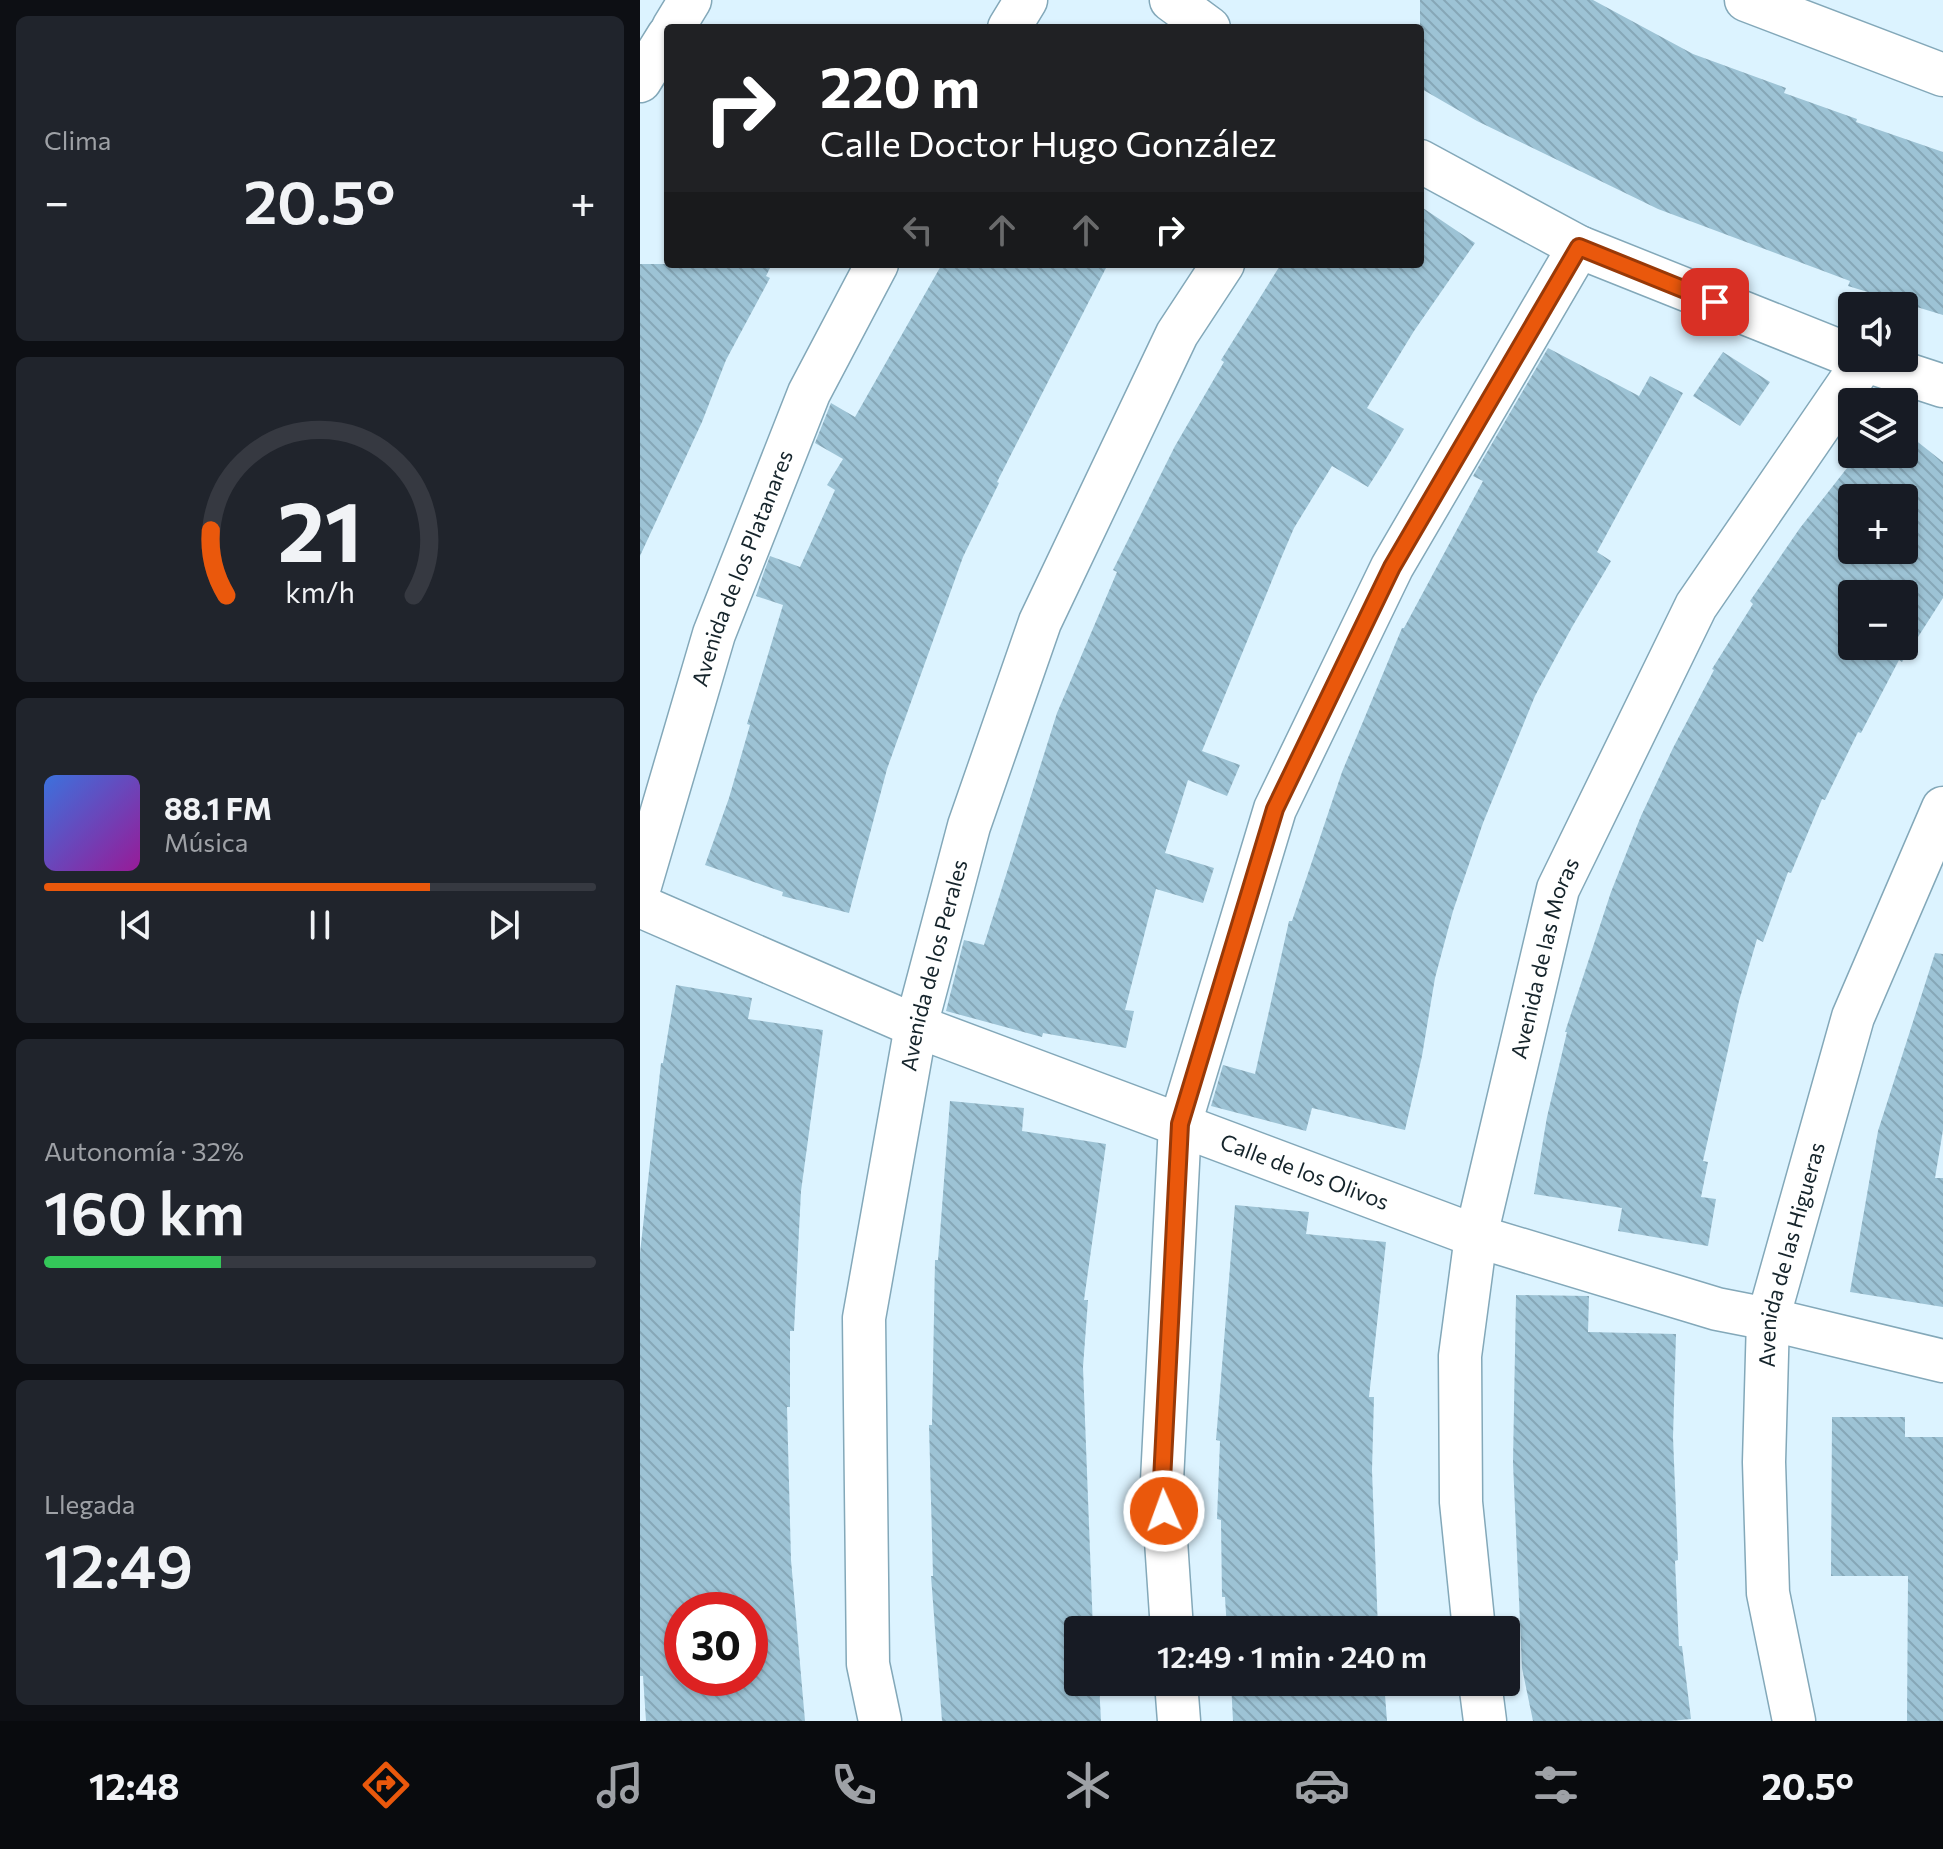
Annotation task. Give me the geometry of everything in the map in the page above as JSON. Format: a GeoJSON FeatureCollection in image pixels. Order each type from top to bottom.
{"type":"FeatureCollection","features":[{"type":"Feature","properties":{"kind":"street"},"geometry":{"type":"LineString","coordinates":[[675,24],[690,0]]}},
{"type":"Feature","properties":{"kind":"street"},"geometry":{"type":"LineString","coordinates":[[1011,24],[1026,0]]}},
{"type":"Feature","properties":{"kind":"street"},"geometry":{"type":"LineString","coordinates":[[1171,0],[1204,24]]}},
{"type":"Feature","properties":{"kind":"street"},"geometry":{"type":"LineString","coordinates":[[1746,0],[1943,75]]}},
{"type":"Feature","properties":{"kind":"street"},"geometry":{"type":"LineString","coordinates":[[640,81],[664,42]]}},
{"type":"Feature","properties":{"kind":"street"},"geometry":{"type":"LineString","coordinates":[[1424,163],[1579,247],[1838,350]]}},
{"type":"Feature","properties":{"kind":"street"},"geometry":{"type":"LineString","coordinates":[[1171,1616],[1162,1481],[1180,1124],[1275,809],[1392,567],[1579,247]]}},
{"type":"Feature","properties":{"kind":"street","name":"Avenida de los Platanares"},"geometry":{"type":"LineString","coordinates":[[640,886],[714,634],[809,393],[875,268]]}},
{"type":"Feature","properties":{"kind":"street","name":"Avenida de los Perales"},"geometry":{"type":"LineString","coordinates":[[880,1721],[868,1664],[864,1318],[916,1026],[969,826],[1040,622],[1177,334],[1220,268]]}},
{"type":"Feature","properties":{"kind":"street","name":"Avenida de las Moras"},"geometry":{"type":"LineString","coordinates":[[1473,1616],[1461,1502],[1460,1356],[1476,1236],[1558,889],[1696,606],[1849,372]]}},
{"type":"Feature","properties":{"kind":"street"},"geometry":{"type":"LineString","coordinates":[[1900,372],[1943,386]]}},
{"type":"Feature","properties":{"kind":"street","name":"Avenida de las Higueras"},"geometry":{"type":"LineString","coordinates":[[1794,1721],[1768,1593],[1764,1462],[1768,1319],[1853,1017],[1943,808]]}},
{"type":"Feature","properties":{"kind":"street","name":"Calle de los Olivos"},"geometry":{"type":"LineString","coordinates":[[640,906],[916,1026],[1476,1236],[1717,1309],[1943,1361]]}},
{"type":"Feature","properties":{"kind":"street"},"geometry":{"type":"LineString","coordinates":[[1177,1696],[1179,1721]]}},
{"type":"Feature","properties":{"kind":"street"},"geometry":{"type":"LineString","coordinates":[[1482,1696],[1485,1721]]}},
{"type":"Feature","properties":{"kind":"building"},"geometry":{"type":"Polygon","coordinates":[[[1420,0],[1593,0],[1693,54],[1786,88],[1784,93],[1857,119],[1856,122],[1943,152],[1943,315],[1918,307],[1918,292],[1868,292],[1848,286],[1850,281],[1658,209],[1477,121],[1424,90],[1424,24],[1420,24],[1420,0]]]}},
{"type":"Feature","properties":{"kind":"building"},"geometry":{"type":"Polygon","coordinates":[[[1424,209],[1475,243],[1414,331],[1367,408],[1404,429],[1386,459],[1368,487],[1332,466],[1294,528],[1202,751],[1240,765],[1227,796],[1188,780],[1165,853],[1214,868],[1203,903],[1156,889],[1125,1010],[1134,1011],[1126,1048],[1043,1033],[1042,1037],[946,1011],[964,940],[984,945],[1057,713],[1117,572],[1113,570],[1175,446],[1224,362],[1221,360],[1278,268],[1424,268],[1424,209]]]}},
{"type":"Feature","properties":{"kind":"building"},"geometry":{"type":"Polygon","coordinates":[[[640,264],[664,264],[664,268],[770,268],[766,276],[770,278],[726,360],[702,422],[640,556],[640,264]]]}},
{"type":"Feature","properties":{"kind":"building"},"geometry":{"type":"Polygon","coordinates":[[[940,268],[1106,268],[997,482],[963,557],[887,769],[849,913],[782,896],[783,892],[705,865],[729,798],[750,725],[747,724],[783,605],[756,596],[770,556],[800,567],[835,490],[827,485],[843,459],[815,443],[831,403],[855,417],[940,268]]]}},
{"type":"Feature","properties":{"kind":"building"},"geometry":{"type":"Polygon","coordinates":[[[1548,348],[1639,396],[1650,376],[1683,393],[1597,552],[1611,561],[1535,696],[1483,823],[1453,911],[1435,978],[1405,1130],[1312,1108],[1306,1131],[1211,1106],[1223,1065],[1255,1074],[1289,921],[1292,921],[1342,772],[1402,628],[1483,481],[1473,476],[1548,348]]]}},
{"type":"Feature","properties":{"kind":"building"},"geometry":{"type":"Polygon","coordinates":[[[1723,352],[1770,382],[1740,426],[1693,396],[1723,352]]]}},
{"type":"Feature","properties":{"kind":"building"},"geometry":{"type":"Polygon","coordinates":[[[1918,442],[1943,462],[1943,598],[1918,637],[1918,580],[1838,580],[1838,660],[1899,660],[1861,733],[1858,732],[1825,800],[1822,799],[1791,873],[1788,872],[1763,942],[1757,939],[1739,1001],[1703,1161],[1708,1162],[1701,1197],[1716,1199],[1708,1246],[1618,1231],[1622,1208],[1534,1194],[1565,1032],[1611,892],[1641,816],[1712,669],[1753,604],[1750,601],[1800,528],[1847,468],[1918,468],[1918,442]]]}},
{"type":"Feature","properties":{"kind":"building"},"geometry":{"type":"Polygon","coordinates":[[[1935,953],[1943,954],[1943,1130],[1935,1178],[1943,1178],[1943,1307],[1850,1292],[1878,1131],[1935,953]]]}},
{"type":"Feature","properties":{"kind":"building"},"geometry":{"type":"Polygon","coordinates":[[[676,985],[752,998],[748,1019],[823,1030],[801,1191],[794,1331],[790,1331],[790,1407],[787,1407],[791,1560],[805,1721],[646,1721],[643,1676],[640,1676],[640,1253],[661,1063],[676,985]]]}},
{"type":"Feature","properties":{"kind":"building"},"geometry":{"type":"Polygon","coordinates":[[[950,1101],[1024,1108],[1022,1131],[1106,1144],[1084,1300],[1088,1300],[1083,1367],[1092,1616],[1064,1616],[1064,1696],[1100,1696],[1101,1721],[942,1721],[931,1576],[929,1425],[932,1425],[935,1260],[938,1260],[950,1101]]]}},
{"type":"Feature","properties":{"kind":"building"},"geometry":{"type":"Polygon","coordinates":[[[1235,1205],[1309,1212],[1306,1234],[1386,1242],[1369,1397],[1374,1397],[1372,1470],[1377,1616],[1226,1616],[1225,1597],[1222,1597],[1221,1520],[1217,1519],[1220,1441],[1216,1440],[1235,1205]]]}},
{"type":"Feature","properties":{"kind":"building"},"geometry":{"type":"Polygon","coordinates":[[[1516,1295],[1589,1296],[1588,1332],[1676,1334],[1673,1437],[1678,1560],[1675,1561],[1679,1646],[1682,1646],[1691,1719],[1533,1721],[1522,1668],[1513,1463],[1516,1295]]]}},
{"type":"Feature","properties":{"kind":"building"},"geometry":{"type":"Polygon","coordinates":[[[1832,1417],[1905,1417],[1905,1437],[1943,1437],[1943,1721],[1907,1721],[1908,1576],[1831,1576],[1832,1417]]]}},
{"type":"Feature","properties":{"kind":"building"},"geometry":{"type":"Polygon","coordinates":[[[1232,1696],[1385,1696],[1387,1721],[1233,1721],[1232,1696]]]}},
{"type":"Feature","properties":{"kind":"route"},"geometry":{"type":"LineString","coordinates":[[1164,1511],[1162,1481],[1180,1124],[1275,809],[1392,567],[1579,247],[1715,302]]}}]}
